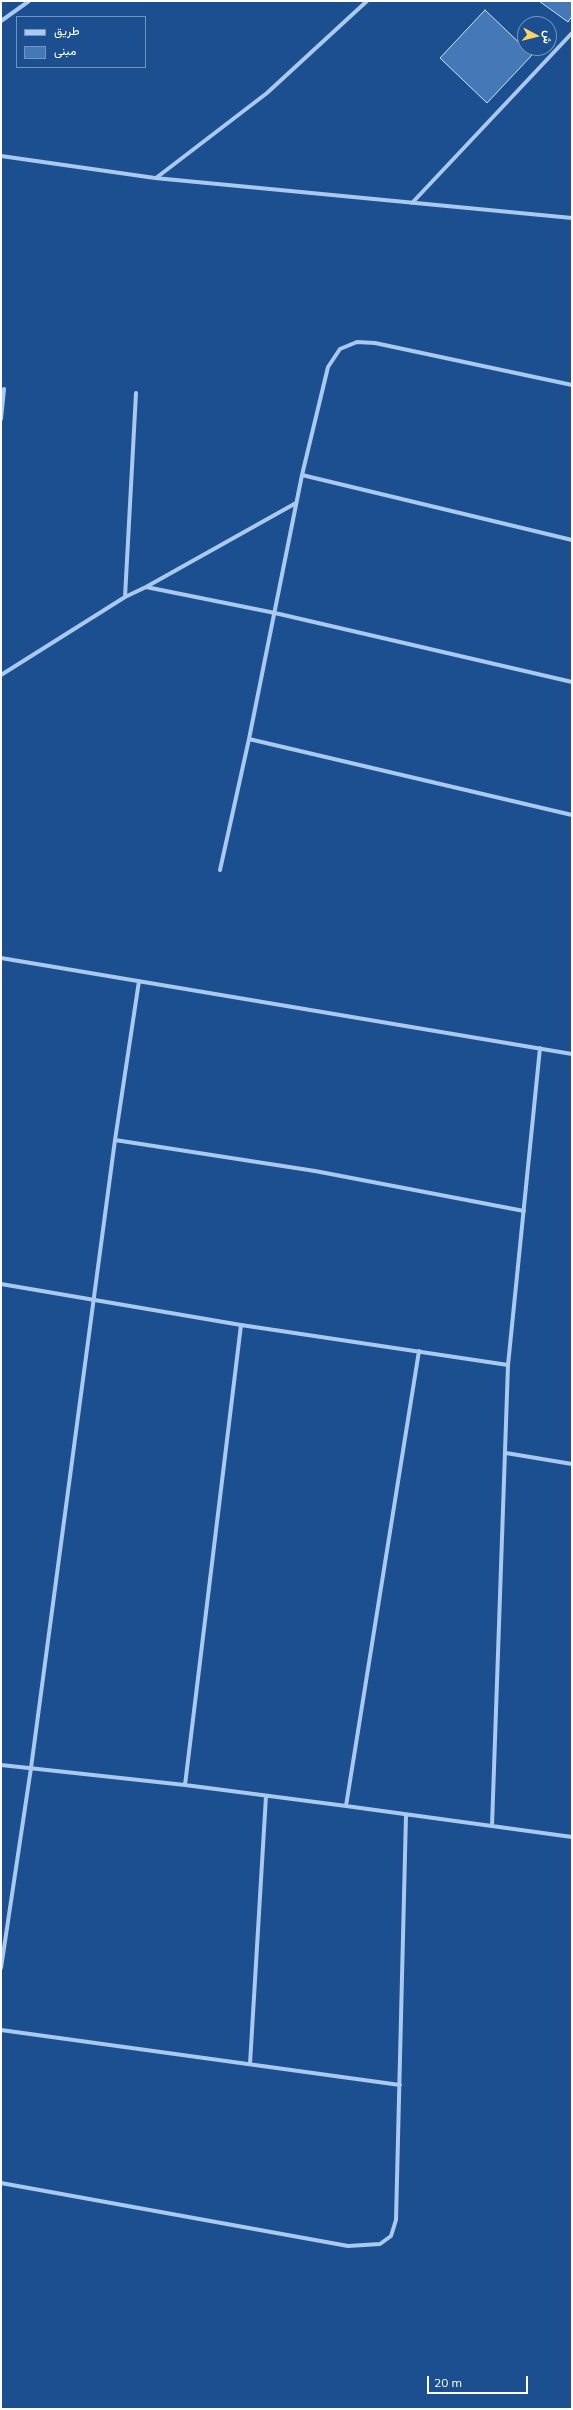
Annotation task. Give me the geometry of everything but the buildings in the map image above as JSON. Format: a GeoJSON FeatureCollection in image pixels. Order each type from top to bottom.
{"type":"FeatureCollection","features":[{"type":"Feature","properties":{"kind":"street"},"geometry":{"type":"LineString","coordinates":[[1,21],[29,1]]}},
{"type":"Feature","properties":{"kind":"street"},"geometry":{"type":"LineString","coordinates":[[155,178],[267,93],[367,1]]}},
{"type":"Feature","properties":{"kind":"street"},"geometry":{"type":"LineString","coordinates":[[412,203],[572,33]]}},
{"type":"Feature","properties":{"kind":"street"},"geometry":{"type":"LineString","coordinates":[[1,156],[155,178],[572,218]]}},
{"type":"Feature","properties":{"kind":"street"},"geometry":{"type":"LineString","coordinates":[[220,870],[249,739],[302,475],[328,367],[340,349],[357,342],[375,343],[572,385]]}},
{"type":"Feature","properties":{"kind":"street"},"geometry":{"type":"LineString","coordinates":[[1,419],[4,389]]}},
{"type":"Feature","properties":{"kind":"street"},"geometry":{"type":"LineString","coordinates":[[125,596],[136,394]]}},
{"type":"Feature","properties":{"kind":"street"},"geometry":{"type":"LineString","coordinates":[[302,475],[572,540]]}},
{"type":"Feature","properties":{"kind":"street"},"geometry":{"type":"LineString","coordinates":[[1,675],[125,596],[146,588],[296,504]]}},
{"type":"Feature","properties":{"kind":"street"},"geometry":{"type":"LineString","coordinates":[[146,588],[275,613],[572,682]]}},
{"type":"Feature","properties":{"kind":"street"},"geometry":{"type":"LineString","coordinates":[[249,739],[572,816]]}},
{"type":"Feature","properties":{"kind":"street"},"geometry":{"type":"LineString","coordinates":[[1,958],[572,1054]]}},
{"type":"Feature","properties":{"kind":"street"},"geometry":{"type":"LineString","coordinates":[[1,1968],[31,1768],[115,1140],[139,981]]}},
{"type":"Feature","properties":{"kind":"street"},"geometry":{"type":"LineString","coordinates":[[492,1826],[508,1365],[540,1048]]}},
{"type":"Feature","properties":{"kind":"street"},"geometry":{"type":"LineString","coordinates":[[115,1140],[315,1171],[524,1211]]}},
{"type":"Feature","properties":{"kind":"street"},"geometry":{"type":"LineString","coordinates":[[1,1284],[241,1325],[508,1365]]}},
{"type":"Feature","properties":{"kind":"street"},"geometry":{"type":"LineString","coordinates":[[185,1785],[241,1325]]}},
{"type":"Feature","properties":{"kind":"street"},"geometry":{"type":"LineString","coordinates":[[346,1806],[419,1351]]}},
{"type":"Feature","properties":{"kind":"street"},"geometry":{"type":"LineString","coordinates":[[506,1453],[572,1464]]}},
{"type":"Feature","properties":{"kind":"street"},"geometry":{"type":"LineString","coordinates":[[1,1764],[185,1785],[346,1806],[406,1816],[572,1837]]}},
{"type":"Feature","properties":{"kind":"street"},"geometry":{"type":"LineString","coordinates":[[250,2064],[266,1796]]}},
{"type":"Feature","properties":{"kind":"street"},"geometry":{"type":"LineString","coordinates":[[1,2183],[348,2246],[380,2244],[391,2236],[396,2220],[406,1816]]}},
{"type":"Feature","properties":{"kind":"street"},"geometry":{"type":"LineString","coordinates":[[1,2030],[400,2085]]}}]}
